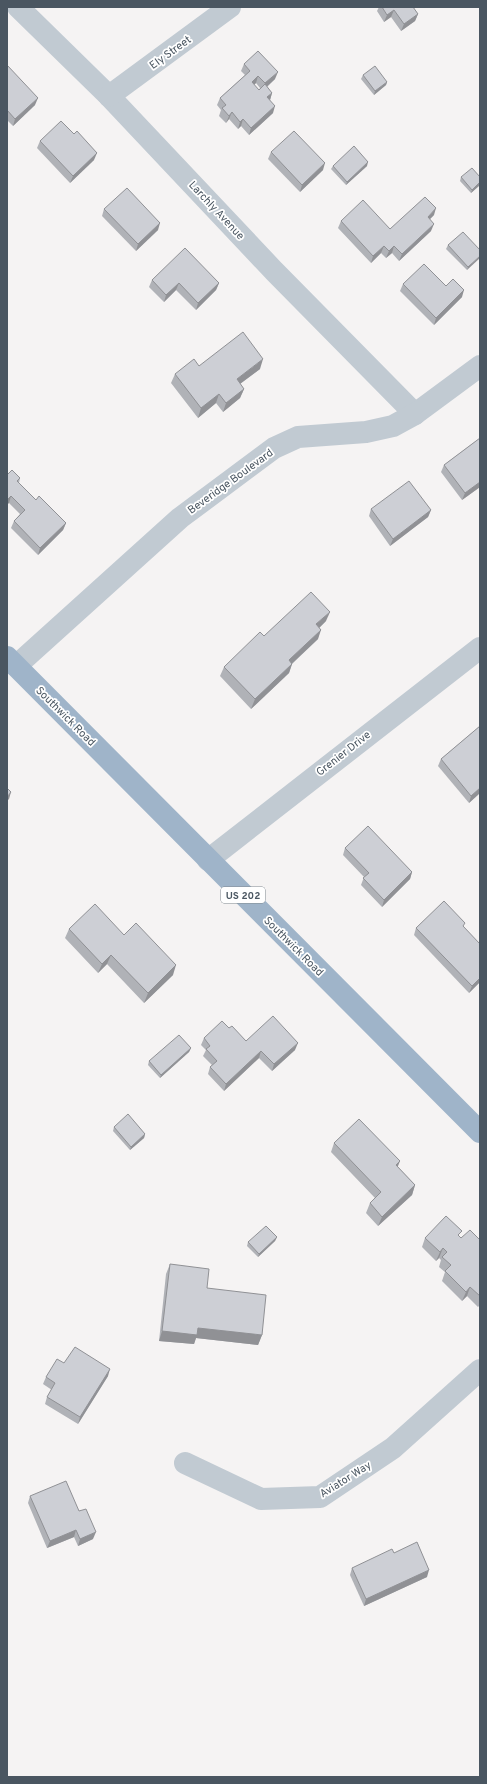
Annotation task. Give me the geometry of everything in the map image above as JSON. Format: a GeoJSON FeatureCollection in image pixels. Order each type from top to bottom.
{"type":"FeatureCollection","features":[{"type":"Feature","properties":{"kind":"highway","name":"Southwick Road"},"geometry":{"type":"LineString","coordinates":[[12,661],[208,860],[480,1132]]}},
{"type":"Feature","properties":{"kind":"street","name":"Larchly Avenue"},"geometry":{"type":"LineString","coordinates":[[18,7],[109,96],[269,265],[415,414]]}},
{"type":"Feature","properties":{"kind":"street","name":"Ely Street"},"geometry":{"type":"LineString","coordinates":[[109,96],[230,7]]}},
{"type":"Feature","properties":{"kind":"street","name":"Beveridge Boulevard"},"geometry":{"type":"LineString","coordinates":[[12,661],[180,518],[274,448],[298,437],[366,432],[393,426],[415,414],[480,366]]}},
{"type":"Feature","properties":{"kind":"street","name":"Grenier Drive"},"geometry":{"type":"LineString","coordinates":[[208,860],[480,648]]}},
{"type":"Feature","properties":{"kind":"street","name":"Aviator Way"},"geometry":{"type":"LineString","coordinates":[[185,1463],[262,1499],[320,1497],[393,1448],[480,1370]]}},
{"type":"Feature","properties":{"kind":"building"},"geometry":{"type":"Polygon","coordinates":[[[382,7],[413,7],[418,14],[404,24],[394,10],[387,15],[382,7]]]}},
{"type":"Feature","properties":{"kind":"building"},"geometry":{"type":"Polygon","coordinates":[[[258,51],[278,72],[265,83],[258,76],[252,82],[259,90],[265,84],[272,93],[267,97],[275,106],[251,128],[243,119],[240,122],[232,112],[229,116],[222,108],[226,105],[220,98],[250,71],[244,64],[258,51]]]}},
{"type":"Feature","properties":{"kind":"building"},"geometry":{"type":"Polygon","coordinates":[[[7,65],[38,98],[15,119],[7,110],[7,65]]]}},
{"type":"Feature","properties":{"kind":"building"},"geometry":{"type":"Polygon","coordinates":[[[375,66],[387,82],[375,91],[363,75],[375,66]]]}},
{"type":"Feature","properties":{"kind":"building"},"geometry":{"type":"Polygon","coordinates":[[[61,121],[74,134],[77,131],[97,153],[73,176],[40,141],[61,121]]]}},
{"type":"Feature","properties":{"kind":"building"},"geometry":{"type":"Polygon","coordinates":[[[294,131],[325,163],[302,185],[271,152],[294,131]]]}},
{"type":"Feature","properties":{"kind":"building"},"geometry":{"type":"Polygon","coordinates":[[[354,146],[368,162],[347,182],[333,166],[354,146]]]}},
{"type":"Feature","properties":{"kind":"building"},"geometry":{"type":"Polygon","coordinates":[[[472,168],[480,177],[480,182],[472,190],[461,177],[472,168]]]}},
{"type":"Feature","properties":{"kind":"building"},"geometry":{"type":"Polygon","coordinates":[[[127,188],[160,223],[138,244],[104,209],[127,188]]]}},
{"type":"Feature","properties":{"kind":"building"},"geometry":{"type":"Polygon","coordinates":[[[425,197],[436,208],[428,217],[434,224],[402,254],[394,246],[389,251],[384,246],[373,256],[341,221],[363,200],[390,229],[425,197]]]}},
{"type":"Feature","properties":{"kind":"building"},"geometry":{"type":"Polygon","coordinates":[[[463,232],[480,250],[480,256],[468,267],[448,245],[463,232]]]}},
{"type":"Feature","properties":{"kind":"building"},"geometry":{"type":"Polygon","coordinates":[[[185,248],[219,283],[198,303],[179,283],[166,295],[152,280],[185,248]]]}},
{"type":"Feature","properties":{"kind":"building"},"geometry":{"type":"Polygon","coordinates":[[[424,264],[446,286],[453,279],[464,290],[436,318],[403,284],[424,264]]]}},
{"type":"Feature","properties":{"kind":"building"},"geometry":{"type":"Polygon","coordinates":[[[243,332],[263,359],[237,379],[244,389],[226,403],[219,394],[201,408],[175,374],[194,359],[199,366],[243,332]]]}},
{"type":"Feature","properties":{"kind":"building"},"geometry":{"type":"Polygon","coordinates":[[[480,438],[480,482],[465,493],[444,465],[480,438]]]}},
{"type":"Feature","properties":{"kind":"building"},"geometry":{"type":"Polygon","coordinates":[[[12,470],[20,478],[17,481],[36,500],[39,496],[66,523],[40,548],[14,521],[25,510],[11,496],[7,500],[7,475],[12,470]]]}},
{"type":"Feature","properties":{"kind":"building"},"geometry":{"type":"Polygon","coordinates":[[[409,481],[431,510],[393,539],[371,509],[409,481]]]}},
{"type":"Feature","properties":{"kind":"building"},"geometry":{"type":"Polygon","coordinates":[[[311,592],[330,612],[316,624],[321,630],[289,660],[292,664],[255,699],[224,667],[260,632],[264,636],[311,592]]]}},
{"type":"Feature","properties":{"kind":"building"},"geometry":{"type":"Polygon","coordinates":[[[480,726],[480,788],[471,796],[441,759],[480,726]]]}},
{"type":"Feature","properties":{"kind":"building"},"geometry":{"type":"Polygon","coordinates":[[[7,788],[11,792],[7,797],[7,788]]]}},
{"type":"Feature","properties":{"kind":"building"},"geometry":{"type":"Polygon","coordinates":[[[368,826],[412,872],[384,900],[363,878],[369,873],[345,848],[368,826]]]}},
{"type":"Feature","properties":{"kind":"building"},"geometry":{"type":"Polygon","coordinates":[[[444,901],[465,923],[463,926],[480,944],[480,978],[472,986],[416,928],[444,901]]]}},
{"type":"Feature","properties":{"kind":"building"},"geometry":{"type":"Polygon","coordinates":[[[95,904],[124,935],[136,923],[176,965],[148,993],[111,955],[102,964],[69,929],[95,904]]]}},
{"type":"Feature","properties":{"kind":"building"},"geometry":{"type":"Polygon","coordinates":[[[273,1016],[298,1043],[274,1064],[261,1051],[226,1084],[210,1067],[217,1061],[206,1049],[210,1046],[204,1038],[222,1021],[229,1028],[232,1026],[246,1041],[273,1016]]]}},
{"type":"Feature","properties":{"kind":"building"},"geometry":{"type":"Polygon","coordinates":[[[179,1035],[191,1048],[161,1075],[149,1061],[179,1035]]]}},
{"type":"Feature","properties":{"kind":"building"},"geometry":{"type":"Polygon","coordinates":[[[128,1114],[145,1134],[131,1147],[114,1127],[128,1114]]]}},
{"type":"Feature","properties":{"kind":"building"},"geometry":{"type":"Polygon","coordinates":[[[359,1119],[400,1161],[396,1165],[415,1185],[382,1217],[370,1203],[381,1192],[334,1143],[359,1119]]]}},
{"type":"Feature","properties":{"kind":"building"},"geometry":{"type":"Polygon","coordinates":[[[446,1216],[462,1231],[458,1235],[461,1238],[470,1230],[480,1240],[480,1296],[470,1287],[466,1292],[445,1271],[451,1265],[442,1257],[447,1252],[443,1248],[440,1252],[425,1238],[446,1216]]]}},
{"type":"Feature","properties":{"kind":"building"},"geometry":{"type":"Polygon","coordinates":[[[266,1226],[277,1237],[259,1254],[248,1242],[266,1226]]]}},
{"type":"Feature","properties":{"kind":"building"},"geometry":{"type":"Polygon","coordinates":[[[170,1264],[209,1269],[207,1288],[266,1295],[262,1335],[198,1328],[197,1335],[162,1331],[170,1264]]]}},
{"type":"Feature","properties":{"kind":"building"},"geometry":{"type":"Polygon","coordinates":[[[75,1347],[110,1369],[80,1417],[47,1397],[55,1383],[46,1377],[57,1359],[64,1363],[75,1347]]]}},
{"type":"Feature","properties":{"kind":"building"},"geometry":{"type":"Polygon","coordinates":[[[66,1481],[79,1511],[86,1509],[96,1532],[80,1539],[76,1530],[50,1541],[30,1496],[66,1481]]]}},
{"type":"Feature","properties":{"kind":"building"},"geometry":{"type":"Polygon","coordinates":[[[417,1542],[429,1570],[366,1599],[352,1568],[392,1549],[394,1553],[417,1542]]]}}]}
